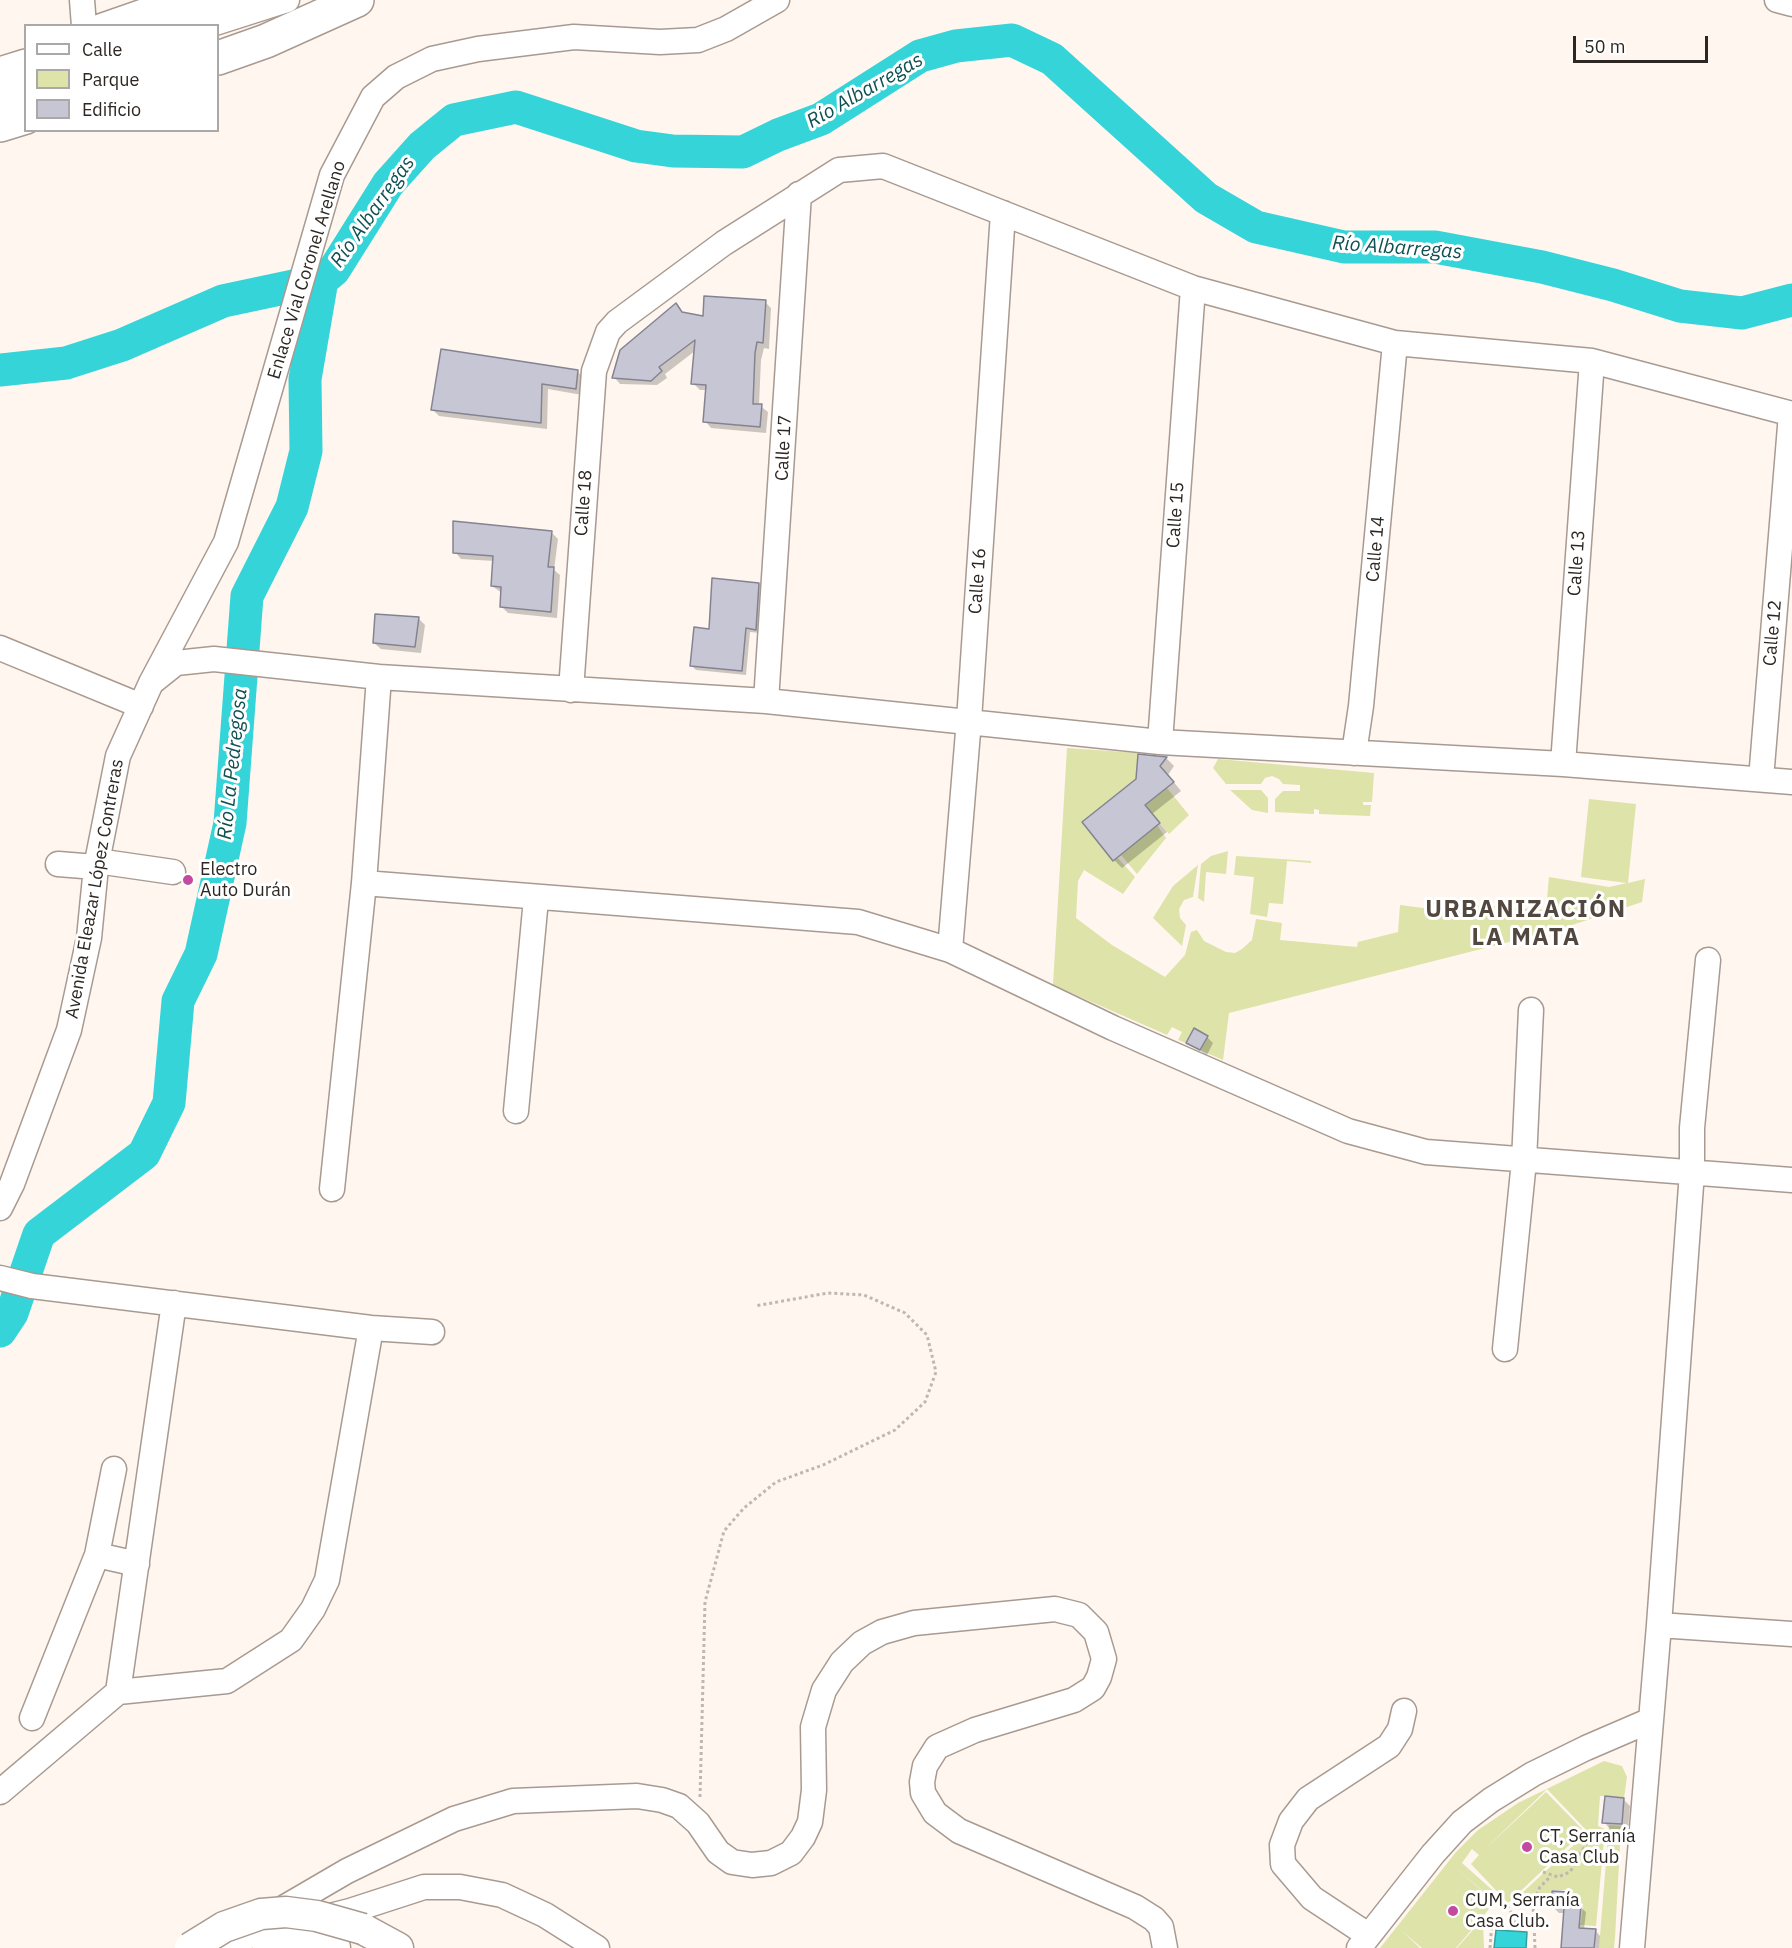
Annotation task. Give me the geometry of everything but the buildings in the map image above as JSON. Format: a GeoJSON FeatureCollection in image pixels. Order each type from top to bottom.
{"type":"FeatureCollection","features":[{"type":"Feature","properties":{"kind":"highway"},"geometry":{"type":"LineString","coordinates":[[159,24],[237,0]]}},
{"type":"Feature","properties":{"kind":"highway"},"geometry":{"type":"LineString","coordinates":[[219,58],[266,41],[357,0]]}},
{"type":"Feature","properties":{"kind":"highway"},"geometry":{"type":"LineString","coordinates":[[0,74],[24,67]]}},
{"type":"Feature","properties":{"kind":"highway"},"geometry":{"type":"LineString","coordinates":[[0,125],[24,118]]}},
{"type":"Feature","properties":{"kind":"main road"},"geometry":{"type":"LineString","coordinates":[[190,1948],[224,1927],[261,1914],[275,1913],[317,1916],[363,1929],[399,1948]]}},
{"type":"Feature","properties":{"kind":"main road"},"geometry":{"type":"LineString","coordinates":[[268,1948],[280,1945],[334,1948]]}},
{"type":"Feature","properties":{"kind":"street"},"geometry":{"type":"LineString","coordinates":[[82,0],[84,24]]}},
{"type":"Feature","properties":{"kind":"street"},"geometry":{"type":"LineString","coordinates":[[107,24],[176,0]]}},
{"type":"Feature","properties":{"kind":"street"},"geometry":{"type":"LineString","coordinates":[[213,24],[287,0]]}},
{"type":"Feature","properties":{"kind":"street"},"geometry":{"type":"LineString","coordinates":[[219,42],[260,30],[330,0]]}},
{"type":"Feature","properties":{"kind":"street","name":"Enlace Vial Coronel Arellano"},"geometry":{"type":"LineString","coordinates":[[141,706],[226,542],[243,493],[275,368],[332,175],[373,97],[396,78],[432,59],[478,49],[574,37],[660,42],[698,40],[726,29],[777,0]]}},
{"type":"Feature","properties":{"kind":"street"},"geometry":{"type":"LineString","coordinates":[[1777,0],[1792,4]]}},
{"type":"Feature","properties":{"kind":"street"},"geometry":{"type":"LineString","coordinates":[[0,84],[24,78]]}},
{"type":"Feature","properties":{"kind":"street"},"geometry":{"type":"LineString","coordinates":[[0,99],[24,93]]}},
{"type":"Feature","properties":{"kind":"street"},"geometry":{"type":"LineString","coordinates":[[799,194],[839,170],[883,166],[1193,288],[1395,343],[1592,361],[1791,414]]}},
{"type":"Feature","properties":{"kind":"street","name":"Calle 18"},"geometry":{"type":"LineString","coordinates":[[571,690],[594,371],[608,332],[617,322],[724,243],[799,194]]}},
{"type":"Feature","properties":{"kind":"street","name":"Calle 17"},"geometry":{"type":"LineString","coordinates":[[766,701],[799,194]]}},
{"type":"Feature","properties":{"kind":"street","name":"Calle 16"},"geometry":{"type":"LineString","coordinates":[[950,950],[969,720],[1003,213]]}},
{"type":"Feature","properties":{"kind":"street","name":"Calle 15"},"geometry":{"type":"LineString","coordinates":[[1160,742],[1193,288]]}},
{"type":"Feature","properties":{"kind":"street","name":"Calle 14"},"geometry":{"type":"LineString","coordinates":[[1354,753],[1362,695],[1395,343]]}},
{"type":"Feature","properties":{"kind":"street","name":"Calle 13"},"geometry":{"type":"LineString","coordinates":[[1563,764],[1592,361]]}},
{"type":"Feature","properties":{"kind":"street","name":"Calle 12"},"geometry":{"type":"LineString","coordinates":[[1761,779],[1791,414]]}},
{"type":"Feature","properties":{"kind":"street"},"geometry":{"type":"LineString","coordinates":[[0,648],[141,706]]}},
{"type":"Feature","properties":{"kind":"street"},"geometry":{"type":"LineString","coordinates":[[151,683],[176,663],[214,659],[379,677],[766,701],[969,720],[1160,742],[1563,764],[1792,782]]}},
{"type":"Feature","properties":{"kind":"street"},"geometry":{"type":"LineString","coordinates":[[332,1189],[364,883],[379,677]]}},
{"type":"Feature","properties":{"kind":"street","name":"Avenida Eleazar López Contreras"},"geometry":{"type":"LineString","coordinates":[[0,1208],[12,1184],[69,1030],[89,938],[97,864],[118,756],[141,706]]}},
{"type":"Feature","properties":{"kind":"street"},"geometry":{"type":"LineString","coordinates":[[58,864],[97,864],[173,872]]}},
{"type":"Feature","properties":{"kind":"street"},"geometry":{"type":"LineString","coordinates":[[364,883],[536,899],[858,922],[950,950],[1113,1028],[1348,1131],[1425,1152],[1792,1180]]}},
{"type":"Feature","properties":{"kind":"street"},"geometry":{"type":"LineString","coordinates":[[516,1111],[536,899]]}},
{"type":"Feature","properties":{"kind":"street"},"geometry":{"type":"LineString","coordinates":[[1632,1948],[1659,1625],[1692,1172],[1692,1128],[1708,960]]}},
{"type":"Feature","properties":{"kind":"street"},"geometry":{"type":"LineString","coordinates":[[1505,1349],[1524,1161],[1531,1010]]}},
{"type":"Feature","properties":{"kind":"street"},"geometry":{"type":"LineString","coordinates":[[0,1278],[32,1286],[371,1328],[432,1332]]}},
{"type":"Feature","properties":{"kind":"street"},"geometry":{"type":"LineString","coordinates":[[118,1692],[174,1303]]}},
{"type":"Feature","properties":{"kind":"street"},"geometry":{"type":"LineString","coordinates":[[0,1792],[118,1692],[227,1681],[291,1640],[313,1609],[327,1580],[371,1328]]}},
{"type":"Feature","properties":{"kind":"street"},"geometry":{"type":"LineString","coordinates":[[32,1718],[97,1555],[114,1469]]}},
{"type":"Feature","properties":{"kind":"street"},"geometry":{"type":"LineString","coordinates":[[97,1555],[137,1564]]}},
{"type":"Feature","properties":{"kind":"street"},"geometry":{"type":"LineString","coordinates":[[275,1913],[347,1871],[445,1823],[513,1801],[637,1796],[679,1806],[698,1823],[718,1852],[732,1862],[752,1865],[771,1863],[791,1852],[803,1837],[810,1822],[814,1790],[813,1727],[824,1690],[842,1662],[862,1643],[882,1632],[914,1623],[1041,1610],[1073,1612],[1089,1623],[1101,1643],[1103,1668],[1093,1688],[1074,1700],[975,1730],[937,1747],[925,1766],[922,1782],[923,1793],[935,1813],[959,1831],[1135,1907],[1154,1918],[1161,1927],[1165,1948]]}},
{"type":"Feature","properties":{"kind":"street"},"geometry":{"type":"LineString","coordinates":[[1659,1625],[1792,1634]]}},
{"type":"Feature","properties":{"kind":"street"},"geometry":{"type":"LineString","coordinates":[[1404,1711],[1400,1729],[1389,1746],[1308,1799],[1291,1821],[1282,1845],[1283,1864],[1306,1892],[1363,1942],[1462,1822],[1491,1800],[1586,1748],[1651,1720]]}},
{"type":"Feature","properties":{"kind":"street"},"geometry":{"type":"LineString","coordinates":[[217,1948],[238,1939],[350,1911],[424,1887],[460,1887],[502,1895],[545,1915],[597,1948]]}},
{"type":"Feature","properties":{"kind":"path"},"geometry":{"type":"LineString","coordinates":[[698,1823],[705,1602],[724,1531],[744,1508],[776,1482],[823,1465],[895,1430],[926,1402],[936,1371],[927,1335],[905,1313],[864,1295],[828,1293],[755,1306]]}},
{"type":"Feature","properties":{"kind":"path"},"geometry":{"type":"LineString","coordinates":[[1585,1831],[1592,1834],[1606,1834]]}},
{"type":"Feature","properties":{"kind":"path"},"geometry":{"type":"LineString","coordinates":[[1543,1872],[1558,1877],[1570,1872],[1592,1834]]}},
{"type":"Feature","properties":{"kind":"path"},"geometry":{"type":"LineString","coordinates":[[1535,1948],[1534,1899],[1540,1887],[1551,1876]]}},
{"type":"Feature","properties":{"kind":"path"},"geometry":{"type":"LineString","coordinates":[[1498,1898],[1508,1907],[1516,1922]]}},
{"type":"Feature","properties":{"kind":"path"},"geometry":{"type":"LineString","coordinates":[[1490,1948],[1492,1922],[1516,1922],[1534,1926]]}},
{"type":"Feature","properties":{"kind":"green space"},"geometry":{"type":"Polygon","coordinates":[[[1067,748],[1139,753],[1137,766],[1153,768],[1082,822],[1113,860],[1117,857],[1135,877],[1123,894],[1084,870],[1078,881],[1076,918],[1112,945],[1165,977],[1185,955],[1191,932],[1197,930],[1204,941],[1226,952],[1235,953],[1252,940],[1256,919],[1282,923],[1280,940],[1357,947],[1358,942],[1398,932],[1400,905],[1431,909],[1433,898],[1437,899],[1437,902],[1546,910],[1549,877],[1609,887],[1627,883],[1581,877],[1589,799],[1636,804],[1628,883],[1645,879],[1642,902],[1560,929],[1229,1013],[1223,1060],[1200,1050],[1208,1036],[1194,1028],[1186,1043],[1178,1040],[1182,1032],[1172,1027],[1167,1035],[1053,985],[1067,748]]]}},
{"type":"Feature","properties":{"kind":"green space"},"geometry":{"type":"Polygon","coordinates":[[[1218,759],[1374,773],[1372,802],[1363,802],[1363,805],[1371,805],[1370,816],[1319,814],[1319,810],[1314,809],[1314,814],[1275,812],[1275,799],[1283,791],[1300,791],[1300,785],[1283,784],[1272,776],[1265,778],[1261,784],[1226,784],[1213,768],[1218,759]]]}},
{"type":"Feature","properties":{"kind":"green space"},"geometry":{"type":"Polygon","coordinates":[[[1167,788],[1189,815],[1169,834],[1145,805],[1167,788]]]}},
{"type":"Feature","properties":{"kind":"green space"},"geometry":{"type":"Polygon","coordinates":[[[1230,790],[1261,790],[1268,798],[1268,813],[1252,810],[1230,790]]]}},
{"type":"Feature","properties":{"kind":"green space"},"geometry":{"type":"Polygon","coordinates":[[[1157,825],[1166,838],[1137,874],[1121,855],[1157,825]]]}},
{"type":"Feature","properties":{"kind":"green space"},"geometry":{"type":"Polygon","coordinates":[[[1228,851],[1226,874],[1206,872],[1204,902],[1198,898],[1201,864],[1211,856],[1228,851]]]}},
{"type":"Feature","properties":{"kind":"green space"},"geometry":{"type":"Polygon","coordinates":[[[1236,856],[1311,861],[1311,863],[1287,861],[1283,904],[1269,903],[1267,917],[1250,914],[1254,877],[1234,875],[1236,856]]]}},
{"type":"Feature","properties":{"kind":"green space"},"geometry":{"type":"Polygon","coordinates":[[[1198,865],[1193,897],[1184,900],[1179,909],[1180,918],[1186,925],[1182,946],[1153,918],[1173,886],[1198,865]]]}},
{"type":"Feature","properties":{"kind":"green space"},"geometry":{"type":"Polygon","coordinates":[[[1604,1761],[1622,1766],[1627,1777],[1624,1798],[1600,1796],[1598,1826],[1605,1829],[1596,1926],[1564,1924],[1564,1922],[1581,1923],[1583,1904],[1571,1902],[1571,1890],[1551,1890],[1550,1907],[1509,1905],[1588,1832],[1547,1789],[1482,1852],[1546,1792],[1584,1831],[1508,1903],[1471,1864],[1479,1855],[1472,1849],[1462,1863],[1499,1896],[1495,1901],[1456,1868],[1495,1902],[1456,1948],[1422,1948],[1402,1931],[1420,1948],[1380,1948],[1456,1852],[1478,1830],[1518,1803],[1604,1761]]]}},
{"type":"Feature","properties":{"kind":"green space"},"geometry":{"type":"Polygon","coordinates":[[[1609,1825],[1621,1826],[1615,1938],[1614,1948],[1599,1948],[1609,1825]]]}},
{"type":"Feature","properties":{"kind":"green space"},"geometry":{"type":"Polygon","coordinates":[[[1480,1922],[1483,1925],[1484,1948],[1457,1948],[1480,1922]]]}},
{"type":"Feature","properties":{"kind":"water"},"geometry":{"type":"Polygon","coordinates":[[[1496,1930],[1527,1932],[1526,1948],[1494,1948],[1496,1930]]]}},
{"type":"Feature","properties":{"kind":"waterway","name":"Río Albarregas"},"geometry":{"type":"LineString","coordinates":[[0,370],[66,363],[122,345],[223,301],[322,280],[334,270],[388,184],[422,146],[454,120],[516,107],[636,146],[673,151],[743,152],[778,135],[821,119],[920,56],[956,46],[1012,40],[1052,59],[1206,198],[1256,227],[1344,247],[1435,247],[1542,267],[1613,285],[1680,306],[1742,313],[1792,300]]}},
{"type":"Feature","properties":{"kind":"waterway","name":"Río La Pedregosa"},"geometry":{"type":"LineString","coordinates":[[0,1331],[12,1313],[39,1234],[144,1154],[169,1103],[178,1001],[201,954],[230,823],[247,596],[292,507],[306,451],[305,379],[322,280]]}},
{"type":"Feature","properties":{"kind":"place","name":"Electro Auto Durán"},"geometry":{"type":"Point","coordinates":[188,880]}},
{"type":"Feature","properties":{"kind":"place","name":"CT, Serranía Casa Club"},"geometry":{"type":"Point","coordinates":[1527,1847]}},
{"type":"Feature","properties":{"kind":"place","name":"CUM, Serranía Casa Club."},"geometry":{"type":"Point","coordinates":[1453,1911]}},
{"type":"Feature","properties":{"kind":"district","name":"URBANIZACIÓN LA MATA"},"geometry":{"type":"Point","coordinates":[1526,924]}}]}
